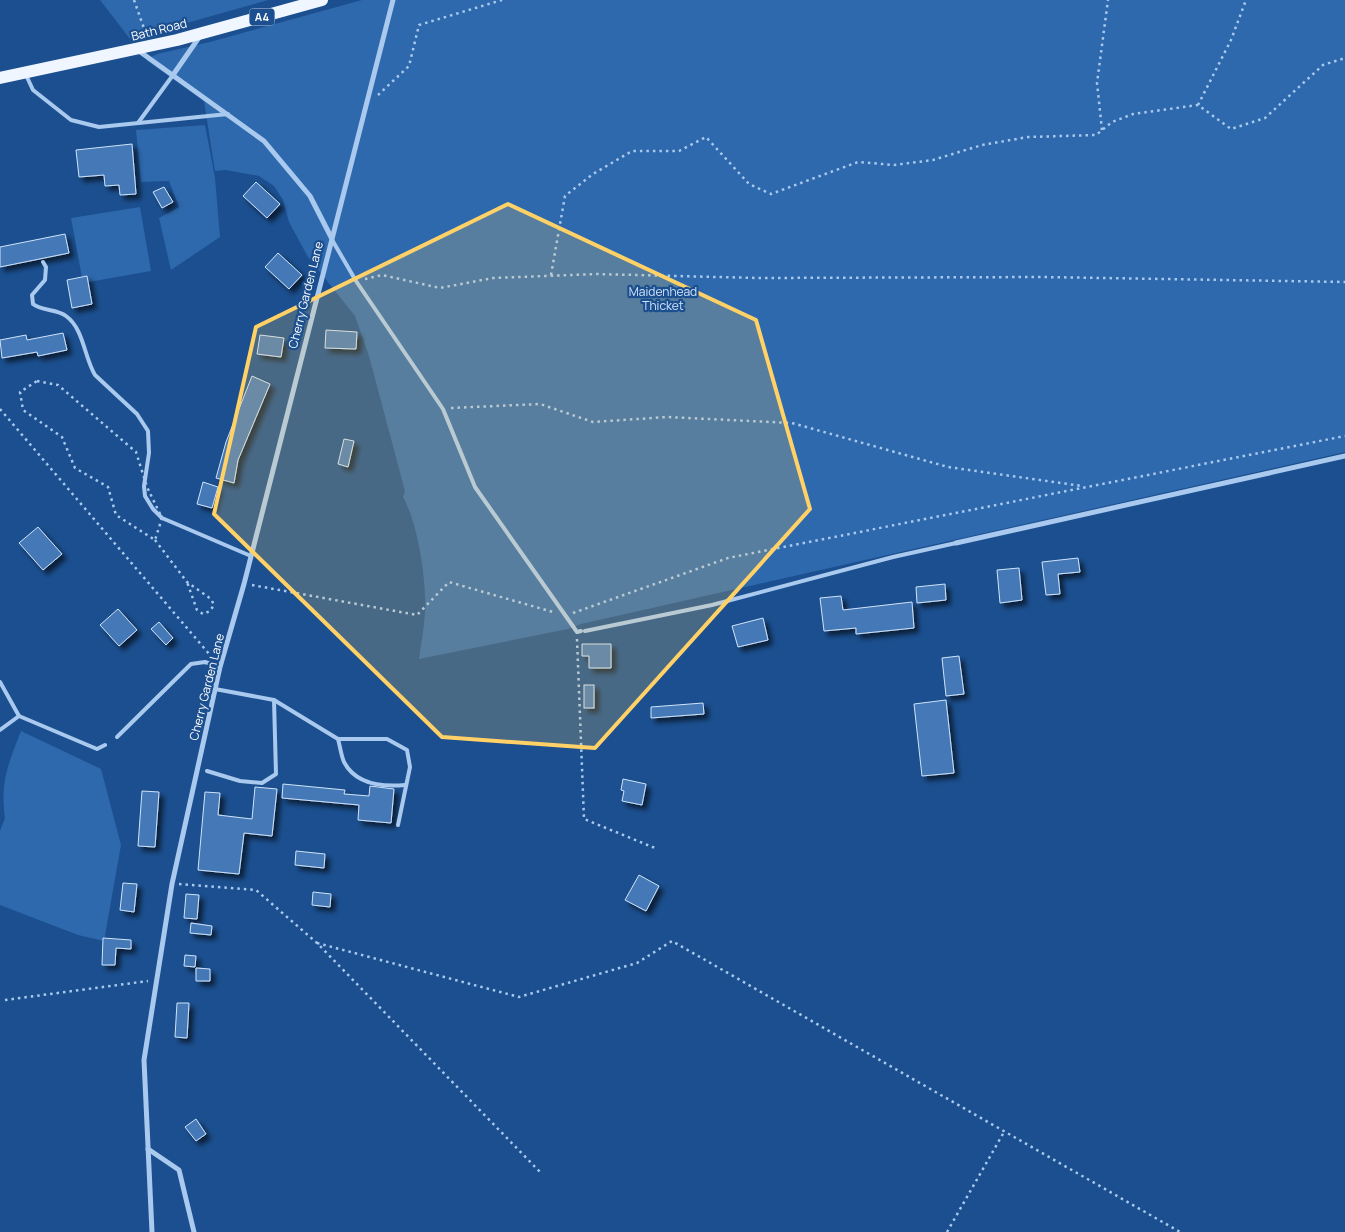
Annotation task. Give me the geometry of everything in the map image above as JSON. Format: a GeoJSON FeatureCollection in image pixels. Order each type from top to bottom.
{"type":"FeatureCollection","features":[{"type":"Feature","properties":{"kind":"main road","name":"Bath Road"},"geometry":{"type":"LineString","coordinates":[[0,78],[138,50],[322,0]]}},
{"type":"Feature","properties":{"kind":"street","name":"Cherry Garden Lane"},"geometry":{"type":"LineString","coordinates":[[152,1232],[144,1060],[172,884],[220,667],[244,584],[393,0]]}},
{"type":"Feature","properties":{"kind":"street"},"geometry":{"type":"LineString","coordinates":[[173,75],[202,34]]}},
{"type":"Feature","properties":{"kind":"street","name":"Cherry Garden Lane"},"geometry":{"type":"LineString","coordinates":[[138,50],[264,141],[310,196],[331,237]]}},
{"type":"Feature","properties":{"kind":"street"},"geometry":{"type":"LineString","coordinates":[[956,543],[1345,456]]}},
{"type":"Feature","properties":{"kind":"street"},"geometry":{"type":"LineString","coordinates":[[148,1149],[179,1170],[194,1232]]}},
{"type":"Feature","properties":{"kind":"lane"},"geometry":{"type":"LineString","coordinates":[[25,73],[33,90],[71,120],[99,127],[229,114]]}},
{"type":"Feature","properties":{"kind":"lane"},"geometry":{"type":"LineString","coordinates":[[138,123],[173,75]]}},
{"type":"Feature","properties":{"kind":"lane"},"geometry":{"type":"LineString","coordinates":[[331,237],[356,281],[443,409],[475,487],[564,616],[581,631],[712,606],[893,557],[956,543]]}},
{"type":"Feature","properties":{"kind":"lane"},"geometry":{"type":"LineString","coordinates":[[43,262],[47,273],[46,280],[32,295],[32,301],[36,306],[63,314],[72,320],[77,327],[89,366],[95,375],[145,424],[150,443],[145,479],[145,496],[149,504],[162,518],[251,556]]}},
{"type":"Feature","properties":{"kind":"lane"},"geometry":{"type":"LineString","coordinates":[[117,737],[191,664],[205,662],[220,667]]}},
{"type":"Feature","properties":{"kind":"lane"},"geometry":{"type":"LineString","coordinates":[[0,682],[19,716],[97,749],[105,744]]}},
{"type":"Feature","properties":{"kind":"lane"},"geometry":{"type":"LineString","coordinates":[[215,689],[274,700],[338,739],[387,739],[407,750],[410,766],[398,825]]}},
{"type":"Feature","properties":{"kind":"lane"},"geometry":{"type":"LineString","coordinates":[[207,771],[240,781],[262,783],[276,774],[274,700]]}},
{"type":"Feature","properties":{"kind":"lane"},"geometry":{"type":"LineString","coordinates":[[0,730],[19,716]]}},
{"type":"Feature","properties":{"kind":"lane"},"geometry":{"type":"LineString","coordinates":[[338,739],[344,761],[357,778],[386,786],[406,784]]}},
{"type":"Feature","properties":{"kind":"path"},"geometry":{"type":"LineString","coordinates":[[134,0],[151,46]]}},
{"type":"Feature","properties":{"kind":"path"},"geometry":{"type":"LineString","coordinates":[[368,96],[377,96],[409,66],[419,25],[502,0]]}},
{"type":"Feature","properties":{"kind":"path"},"geometry":{"type":"LineString","coordinates":[[1102,130],[1097,83],[1108,0]]}},
{"type":"Feature","properties":{"kind":"path"},"geometry":{"type":"LineString","coordinates":[[1198,105],[1231,40],[1246,0]]}},
{"type":"Feature","properties":{"kind":"path"},"geometry":{"type":"LineString","coordinates":[[551,276],[565,196],[593,174],[632,151],[679,151],[706,137],[749,184],[771,194],[858,162],[894,165],[933,160],[982,145],[1028,137],[1096,135],[1112,122],[1133,114],[1198,105],[1231,130],[1265,118],[1323,65],[1345,58]]}},
{"type":"Feature","properties":{"kind":"path"},"geometry":{"type":"LineString","coordinates":[[356,281],[382,275],[440,288],[493,278],[596,274],[758,278],[1043,276],[1345,282]]}},
{"type":"Feature","properties":{"kind":"path"},"geometry":{"type":"LineString","coordinates":[[155,540],[162,518],[145,479],[136,452],[58,385],[37,381],[20,392],[23,410],[62,437],[75,468],[108,487],[116,515],[155,540],[187,582],[211,599],[214,605],[210,611],[203,614],[197,610],[187,582]]}},
{"type":"Feature","properties":{"kind":"path"},"geometry":{"type":"LineString","coordinates":[[443,409],[540,404],[593,422],[667,416],[792,423],[948,467],[1086,487]]}},
{"type":"Feature","properties":{"kind":"path"},"geometry":{"type":"LineString","coordinates":[[0,409],[220,667]]}},
{"type":"Feature","properties":{"kind":"path"},"geometry":{"type":"LineString","coordinates":[[244,584],[417,615],[450,582],[564,616],[728,558],[1086,487],[1156,475],[1345,436]]}},
{"type":"Feature","properties":{"kind":"path"},"geometry":{"type":"LineString","coordinates":[[581,631],[584,819],[655,848]]}},
{"type":"Feature","properties":{"kind":"path"},"geometry":{"type":"LineString","coordinates":[[172,884],[256,890],[317,943],[541,1172]]}},
{"type":"Feature","properties":{"kind":"path"},"geometry":{"type":"LineString","coordinates":[[317,943],[519,997],[637,963],[672,941],[1180,1232]]}},
{"type":"Feature","properties":{"kind":"path"},"geometry":{"type":"LineString","coordinates":[[5,1000],[157,980]]}},
{"type":"Feature","properties":{"kind":"path"},"geometry":{"type":"LineString","coordinates":[[947,1232],[1004,1132]]}},
{"type":"Feature","properties":{"kind":"highlighted area"},"geometry":{"type":"Polygon","coordinates":[[[508,204],[756,320],[810,509],[595,748],[442,737],[214,514],[256,327],[508,204]]]}},
{"type":"Feature","properties":{"kind":"green space"},"geometry":{"type":"Polygon","coordinates":[[[100,0],[268,0],[130,39],[100,0]]]}},
{"type":"Feature","properties":{"kind":"green space","name":"Maidenhead Thicket"},"geometry":{"type":"Polygon","coordinates":[[[362,0],[1345,0],[1345,452],[581,624],[568,629],[419,659],[425,619],[425,586],[417,537],[403,497],[405,491],[369,356],[355,316],[308,257],[289,222],[283,200],[274,186],[259,176],[226,170],[215,171],[204,101],[146,60],[157,54],[210,42],[362,0]]]}},
{"type":"Feature","properties":{"kind":"green space"},"geometry":{"type":"Polygon","coordinates":[[[205,125],[215,178],[220,237],[171,270],[159,218],[179,207],[169,181],[141,182],[136,130],[205,125]]]}},
{"type":"Feature","properties":{"kind":"green space"},"geometry":{"type":"Polygon","coordinates":[[[140,207],[151,271],[83,283],[71,218],[140,207]]]}},
{"type":"Feature","properties":{"kind":"green space"},"geometry":{"type":"Polygon","coordinates":[[[21,731],[101,769],[121,845],[104,941],[78,935],[0,905],[0,831],[5,818],[4,784],[21,731]]]}},
{"type":"Feature","properties":{"kind":"building"},"geometry":{"type":"Polygon","coordinates":[[[132,144],[136,194],[120,195],[119,185],[105,186],[104,175],[79,177],[76,150],[132,144]]]}},
{"type":"Feature","properties":{"kind":"building"},"geometry":{"type":"Polygon","coordinates":[[[256,182],[280,204],[267,218],[243,196],[256,182]]]}},
{"type":"Feature","properties":{"kind":"building"},"geometry":{"type":"Polygon","coordinates":[[[164,187],[173,202],[162,208],[153,192],[164,187]]]}},
{"type":"Feature","properties":{"kind":"building"},"geometry":{"type":"Polygon","coordinates":[[[65,234],[69,253],[0,267],[0,247],[65,234]]]}},
{"type":"Feature","properties":{"kind":"building"},"geometry":{"type":"Polygon","coordinates":[[[278,253],[302,275],[289,289],[265,267],[278,253]]]}},
{"type":"Feature","properties":{"kind":"building"},"geometry":{"type":"Polygon","coordinates":[[[87,276],[92,304],[72,308],[67,280],[87,276]]]}},
{"type":"Feature","properties":{"kind":"building"},"geometry":{"type":"Polygon","coordinates":[[[326,330],[357,332],[356,349],[325,348],[326,330]]]}},
{"type":"Feature","properties":{"kind":"building"},"geometry":{"type":"Polygon","coordinates":[[[63,333],[67,350],[38,356],[37,352],[2,358],[0,340],[26,335],[27,340],[63,333]]]}},
{"type":"Feature","properties":{"kind":"building"},"geometry":{"type":"Polygon","coordinates":[[[260,335],[284,338],[281,357],[257,354],[260,335]]]}},
{"type":"Feature","properties":{"kind":"building"},"geometry":{"type":"Polygon","coordinates":[[[252,376],[270,384],[238,460],[234,483],[216,478],[226,442],[252,376]]]}},
{"type":"Feature","properties":{"kind":"building"},"geometry":{"type":"Polygon","coordinates":[[[344,439],[354,441],[348,467],[338,464],[344,439]]]}},
{"type":"Feature","properties":{"kind":"building"},"geometry":{"type":"Polygon","coordinates":[[[203,482],[218,487],[212,508],[197,504],[203,482]]]}},
{"type":"Feature","properties":{"kind":"building"},"geometry":{"type":"Polygon","coordinates":[[[38,527],[62,554],[43,570],[19,543],[38,527]]]}},
{"type":"Feature","properties":{"kind":"building"},"geometry":{"type":"Polygon","coordinates":[[[1078,558],[1080,572],[1058,574],[1060,594],[1046,595],[1042,562],[1078,558]]]}},
{"type":"Feature","properties":{"kind":"building"},"geometry":{"type":"Polygon","coordinates":[[[1019,568],[1022,600],[1000,603],[997,570],[1019,568]]]}},
{"type":"Feature","properties":{"kind":"building"},"geometry":{"type":"Polygon","coordinates":[[[945,584],[946,600],[917,603],[916,587],[945,584]]]}},
{"type":"Feature","properties":{"kind":"building"},"geometry":{"type":"Polygon","coordinates":[[[841,596],[843,610],[912,602],[914,628],[856,634],[856,628],[824,631],[820,598],[841,596]]]}},
{"type":"Feature","properties":{"kind":"building"},"geometry":{"type":"Polygon","coordinates":[[[118,609],[137,630],[119,646],[100,625],[118,609]]]}},
{"type":"Feature","properties":{"kind":"building"},"geometry":{"type":"Polygon","coordinates":[[[763,618],[768,640],[738,647],[732,626],[763,618]]]}},
{"type":"Feature","properties":{"kind":"building"},"geometry":{"type":"Polygon","coordinates":[[[159,622],[173,638],[166,645],[151,629],[159,622]]]}},
{"type":"Feature","properties":{"kind":"building"},"geometry":{"type":"Polygon","coordinates":[[[582,644],[611,644],[611,668],[589,668],[589,656],[582,656],[582,644]]]}},
{"type":"Feature","properties":{"kind":"building"},"geometry":{"type":"Polygon","coordinates":[[[959,656],[964,694],[946,696],[942,658],[959,656]]]}},
{"type":"Feature","properties":{"kind":"building"},"geometry":{"type":"Polygon","coordinates":[[[584,685],[594,685],[594,708],[584,708],[584,685]]]}},
{"type":"Feature","properties":{"kind":"building"},"geometry":{"type":"Polygon","coordinates":[[[946,700],[954,773],[922,776],[914,704],[946,700]]]}},
{"type":"Feature","properties":{"kind":"building"},"geometry":{"type":"Polygon","coordinates":[[[703,703],[704,714],[651,718],[651,707],[703,703]]]}},
{"type":"Feature","properties":{"kind":"building"},"geometry":{"type":"Polygon","coordinates":[[[623,779],[646,784],[642,805],[622,801],[624,791],[621,790],[623,779]]]}},
{"type":"Feature","properties":{"kind":"building"},"geometry":{"type":"Polygon","coordinates":[[[283,784],[345,790],[344,794],[369,796],[370,786],[394,789],[391,823],[358,820],[359,805],[282,798],[283,784]]]}},
{"type":"Feature","properties":{"kind":"building"},"geometry":{"type":"Polygon","coordinates":[[[255,787],[277,789],[272,836],[244,833],[239,874],[198,870],[205,792],[220,793],[218,815],[252,819],[255,787]]]}},
{"type":"Feature","properties":{"kind":"building"},"geometry":{"type":"Polygon","coordinates":[[[142,791],[159,792],[155,847],[138,846],[142,791]]]}},
{"type":"Feature","properties":{"kind":"building"},"geometry":{"type":"Polygon","coordinates":[[[296,851],[325,854],[324,868],[295,865],[296,851]]]}},
{"type":"Feature","properties":{"kind":"building"},"geometry":{"type":"Polygon","coordinates":[[[639,875],[659,886],[646,911],[625,900],[639,875]]]}},
{"type":"Feature","properties":{"kind":"building"},"geometry":{"type":"Polygon","coordinates":[[[123,883],[137,884],[134,912],[120,910],[123,883]]]}},
{"type":"Feature","properties":{"kind":"building"},"geometry":{"type":"Polygon","coordinates":[[[313,892],[331,894],[330,907],[312,905],[313,892]]]}},
{"type":"Feature","properties":{"kind":"building"},"geometry":{"type":"Polygon","coordinates":[[[186,894],[199,895],[197,919],[184,918],[186,894]]]}},
{"type":"Feature","properties":{"kind":"building"},"geometry":{"type":"Polygon","coordinates":[[[191,923],[212,926],[211,935],[190,933],[191,923]]]}},
{"type":"Feature","properties":{"kind":"building"},"geometry":{"type":"Polygon","coordinates":[[[103,938],[131,940],[131,949],[116,948],[115,965],[102,965],[103,938]]]}},
{"type":"Feature","properties":{"kind":"building"},"geometry":{"type":"Polygon","coordinates":[[[185,955],[196,956],[195,967],[184,966],[185,955]]]}},
{"type":"Feature","properties":{"kind":"building"},"geometry":{"type":"Polygon","coordinates":[[[196,968],[210,969],[210,981],[196,981],[196,968]]]}},
{"type":"Feature","properties":{"kind":"building"},"geometry":{"type":"Polygon","coordinates":[[[177,1003],[189,1003],[187,1038],[175,1037],[177,1003]]]}},
{"type":"Feature","properties":{"kind":"building"},"geometry":{"type":"Polygon","coordinates":[[[196,1119],[206,1134],[196,1141],[185,1127],[196,1119]]]}}]}
